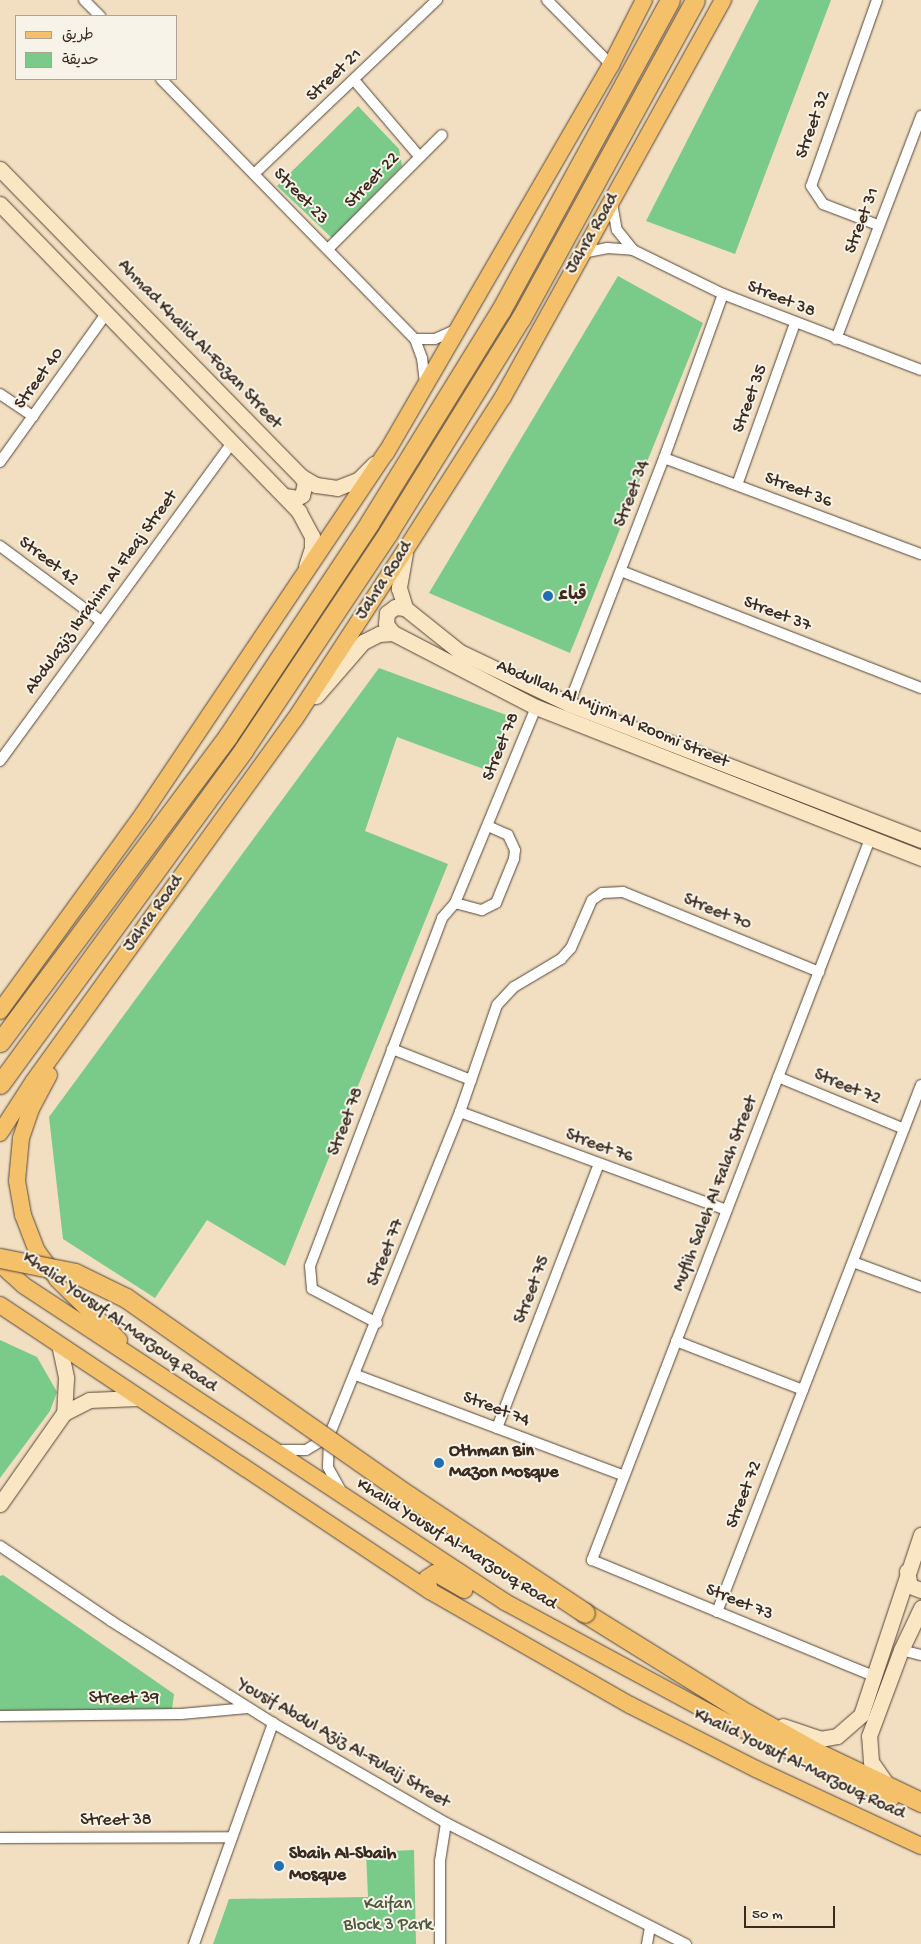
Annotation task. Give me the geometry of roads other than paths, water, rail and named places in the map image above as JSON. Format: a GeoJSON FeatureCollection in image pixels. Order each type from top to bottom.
{"type":"FeatureCollection","features":[{"type":"Feature","properties":{"kind":"highway"},"geometry":{"type":"LineString","coordinates":[[0,1042],[228,736],[370,522],[501,310],[670,0]]}},
{"type":"Feature","properties":{"kind":"highway","name":"Jahra Road"},"geometry":{"type":"LineString","coordinates":[[0,1084],[244,749],[388,533],[521,318],[695,0]]}},
{"type":"Feature","properties":{"kind":"highway"},"geometry":{"type":"LineString","coordinates":[[0,1258],[75,1273],[126,1298],[176,1330],[409,1496],[585,1613],[739,1708],[921,1802]]}},
{"type":"Feature","properties":{"kind":"main road"},"geometry":{"type":"LineString","coordinates":[[0,1011],[143,814],[294,593],[386,453],[462,325],[611,65],[644,0]]}},
{"type":"Feature","properties":{"kind":"main road","name":"Jahra Road"},"geometry":{"type":"LineString","coordinates":[[0,1133],[295,719],[503,397],[582,254],[612,204],[723,0]]}},
{"type":"Feature","properties":{"kind":"main road","name":"Ahmad Khalid Al-Fozan Street"},"geometry":{"type":"LineString","coordinates":[[0,170],[302,477],[321,486],[337,488],[358,480],[386,453]]}},
{"type":"Feature","properties":{"kind":"main road"},"geometry":{"type":"LineString","coordinates":[[0,204],[230,444],[284,496],[307,522],[312,536],[308,561],[294,593]]}},
{"type":"Feature","properties":{"kind":"main road"},"geometry":{"type":"LineString","coordinates":[[58,263],[57,250],[63,245],[76,246]]}},
{"type":"Feature","properties":{"kind":"main road"},"geometry":{"type":"LineString","coordinates":[[284,496],[290,499],[302,495],[305,483],[302,477]]}},
{"type":"Feature","properties":{"kind":"main road"},"geometry":{"type":"LineString","coordinates":[[393,633],[386,624],[386,613],[395,607],[405,608],[399,588],[406,549]]}},
{"type":"Feature","properties":{"kind":"main road","name":"Abdullah Al Mijrin Al Roomi Street"},"geometry":{"type":"LineString","coordinates":[[405,608],[460,652],[568,704],[921,840]]}},
{"type":"Feature","properties":{"kind":"main road"},"geometry":{"type":"LineString","coordinates":[[295,719],[363,642],[379,634],[393,633]]}},
{"type":"Feature","properties":{"kind":"main road","name":"Abdullah Al Mijrin Al Roomi Street"},"geometry":{"type":"LineString","coordinates":[[393,633],[536,707],[921,858]]}},
{"type":"Feature","properties":{"kind":"main road"},"geometry":{"type":"LineString","coordinates":[[84,1013],[27,1118],[18,1158],[20,1203],[33,1243],[57,1280],[158,1375]]}},
{"type":"Feature","properties":{"kind":"main road","name":"Khalid Yousuf Al-Marzouq Road"},"geometry":{"type":"LineString","coordinates":[[0,1264],[23,1285],[259,1443],[505,1602],[593,1651],[746,1731],[921,1810]]}},
{"type":"Feature","properties":{"kind":"main road","name":"Khalid Yousuf Al-Marzouq Road"},"geometry":{"type":"LineString","coordinates":[[0,1305],[430,1591],[630,1705],[756,1769],[921,1846]]}},
{"type":"Feature","properties":{"kind":"main road"},"geometry":{"type":"LineString","coordinates":[[60,1344],[66,1378],[64,1412]]}},
{"type":"Feature","properties":{"kind":"main road"},"geometry":{"type":"LineString","coordinates":[[0,1504],[64,1412],[89,1400],[138,1398]]}},
{"type":"Feature","properties":{"kind":"main road"},"geometry":{"type":"LineString","coordinates":[[739,1708],[820,1739],[837,1736],[861,1715],[907,1571],[921,1535]]}},
{"type":"Feature","properties":{"kind":"main road"},"geometry":{"type":"LineString","coordinates":[[907,1571],[910,1586],[921,1590]]}},
{"type":"Feature","properties":{"kind":"main road"},"geometry":{"type":"LineString","coordinates":[[430,1591],[427,1578],[435,1573],[508,1616],[543,1633],[593,1651]]}},
{"type":"Feature","properties":{"kind":"main road"},"geometry":{"type":"LineString","coordinates":[[888,1786],[872,1762],[869,1736],[901,1650],[921,1608]]}},
{"type":"Feature","properties":{"kind":"street"},"geometry":{"type":"LineString","coordinates":[[84,0],[99,15]]}},
{"type":"Feature","properties":{"kind":"street","name":"Street 21"},"geometry":{"type":"LineString","coordinates":[[254,174],[437,0]]}},
{"type":"Feature","properties":{"kind":"street"},"geometry":{"type":"LineString","coordinates":[[547,0],[611,65]]}},
{"type":"Feature","properties":{"kind":"street","name":"Street 32"},"geometry":{"type":"LineString","coordinates":[[877,0],[812,186],[823,204],[878,225]]}},
{"type":"Feature","properties":{"kind":"street","name":"Street 23"},"geometry":{"type":"LineString","coordinates":[[162,80],[416,339],[424,363],[425,388]]}},
{"type":"Feature","properties":{"kind":"street","name":"Street 22"},"geometry":{"type":"LineString","coordinates":[[354,80],[419,156]]}},
{"type":"Feature","properties":{"kind":"street","name":"Street 31"},"geometry":{"type":"LineString","coordinates":[[836,339],[921,116]]}},
{"type":"Feature","properties":{"kind":"street","name":"Street 22"},"geometry":{"type":"LineString","coordinates":[[328,249],[442,135]]}},
{"type":"Feature","properties":{"kind":"street","name":"Street 38"},"geometry":{"type":"LineString","coordinates":[[612,204],[617,230],[633,250]]}},
{"type":"Feature","properties":{"kind":"street","name":"Street 38"},"geometry":{"type":"LineString","coordinates":[[582,254],[607,248],[633,250],[723,294],[836,339],[921,370]]}},
{"type":"Feature","properties":{"kind":"street","name":"Street 34"},"geometry":{"type":"LineString","coordinates":[[568,704],[621,572],[723,294]]}},
{"type":"Feature","properties":{"kind":"street","name":"Street 40"},"geometry":{"type":"LineString","coordinates":[[0,462],[106,314]]}},
{"type":"Feature","properties":{"kind":"street","name":"Street 35"},"geometry":{"type":"LineString","coordinates":[[737,485],[795,323]]}},
{"type":"Feature","properties":{"kind":"street"},"geometry":{"type":"LineString","coordinates":[[416,339],[445,336],[462,325]]}},
{"type":"Feature","properties":{"kind":"street"},"geometry":{"type":"LineString","coordinates":[[0,394],[33,416]]}},
{"type":"Feature","properties":{"kind":"street","name":"Abdulaziz Ibrahim Al Fleaj Street"},"geometry":{"type":"LineString","coordinates":[[0,761],[230,444]]}},
{"type":"Feature","properties":{"kind":"street","name":"Street 36"},"geometry":{"type":"LineString","coordinates":[[664,458],[921,554]]}},
{"type":"Feature","properties":{"kind":"street","name":"Street 42"},"geometry":{"type":"LineString","coordinates":[[0,546],[101,621]]}},
{"type":"Feature","properties":{"kind":"street","name":"Street 37"},"geometry":{"type":"LineString","coordinates":[[621,572],[921,688]]}},
{"type":"Feature","properties":{"kind":"street","name":"Street 78"},"geometry":{"type":"LineString","coordinates":[[377,1322],[312,1289],[310,1266],[442,918],[455,903],[536,707]]}},
{"type":"Feature","properties":{"kind":"street"},"geometry":{"type":"LineString","coordinates":[[455,903],[482,910],[496,903],[514,859],[515,850],[508,836],[488,826]]}},
{"type":"Feature","properties":{"kind":"street","name":"Muflih Saleh Al Falah Street"},"geometry":{"type":"LineString","coordinates":[[592,1560],[870,839]]}},
{"type":"Feature","properties":{"kind":"street","name":"Street 70"},"geometry":{"type":"LineString","coordinates":[[602,893],[623,892],[819,972]]}},
{"type":"Feature","properties":{"kind":"street","name":"Street 77"},"geometry":{"type":"LineString","coordinates":[[355,1506],[330,1474],[326,1453],[329,1436],[356,1375],[460,1112],[497,1006],[514,987],[552,968],[561,959],[570,948],[592,900],[602,893]]}},
{"type":"Feature","properties":{"kind":"street"},"geometry":{"type":"LineString","coordinates":[[392,1050],[471,1080]]}},
{"type":"Feature","properties":{"kind":"street","name":"Street 72"},"geometry":{"type":"LineString","coordinates":[[778,1077],[904,1129]]}},
{"type":"Feature","properties":{"kind":"street","name":"Street 72"},"geometry":{"type":"LineString","coordinates":[[717,1612],[921,1085]]}},
{"type":"Feature","properties":{"kind":"street","name":"Street 76"},"geometry":{"type":"LineString","coordinates":[[460,1112],[727,1210]]}},
{"type":"Feature","properties":{"kind":"street","name":"Street 75"},"geometry":{"type":"LineString","coordinates":[[497,1428],[599,1164]]}},
{"type":"Feature","properties":{"kind":"street"},"geometry":{"type":"LineString","coordinates":[[853,1262],[921,1287]]}},
{"type":"Feature","properties":{"kind":"street"},"geometry":{"type":"LineString","coordinates":[[676,1341],[803,1390]]}},
{"type":"Feature","properties":{"kind":"street","name":"Street 74"},"geometry":{"type":"LineString","coordinates":[[356,1375],[624,1476]]}},
{"type":"Feature","properties":{"kind":"street"},"geometry":{"type":"LineString","coordinates":[[259,1443],[285,1452],[300,1452],[313,1448],[329,1436]]}},
{"type":"Feature","properties":{"kind":"street","name":"Yousif Abdul Aziz Al-Fulaij Street"},"geometry":{"type":"LineString","coordinates":[[0,1546],[273,1723],[446,1823],[686,1944]]}},
{"type":"Feature","properties":{"kind":"street","name":"Street 73"},"geometry":{"type":"LineString","coordinates":[[592,1560],[874,1676]]}},
{"type":"Feature","properties":{"kind":"street"},"geometry":{"type":"LineString","coordinates":[[901,1650],[921,1655]]}},
{"type":"Feature","properties":{"kind":"street","name":"Street 39"},"geometry":{"type":"LineString","coordinates":[[0,1716],[180,1714],[248,1708]]}},
{"type":"Feature","properties":{"kind":"street"},"geometry":{"type":"LineString","coordinates":[[194,1944],[273,1723]]}},
{"type":"Feature","properties":{"kind":"street"},"geometry":{"type":"LineString","coordinates":[[440,1944],[440,1860],[446,1823]]}},
{"type":"Feature","properties":{"kind":"street","name":"Street 38"},"geometry":{"type":"LineString","coordinates":[[0,1838],[232,1837]]}},
{"type":"Feature","properties":{"kind":"street"},"geometry":{"type":"LineString","coordinates":[[647,1944],[650,1927]]}},
{"type":"Feature","properties":{"kind":"place","name":"قباء"},"geometry":{"type":"Point","coordinates":[548,596]}},
{"type":"Feature","properties":{"kind":"place","name":"Othman Bin Mazon Mosque"},"geometry":{"type":"Point","coordinates":[439,1463]}},
{"type":"Feature","properties":{"kind":"place","name":"Sbaih Al-Sbaih Mosque"},"geometry":{"type":"Point","coordinates":[279,1866]}},
{"type":"Feature","properties":{"kind":"park label","name":"Kaifan Block 3 Park"},"geometry":{"type":"Point","coordinates":[388,1916]}}]}
